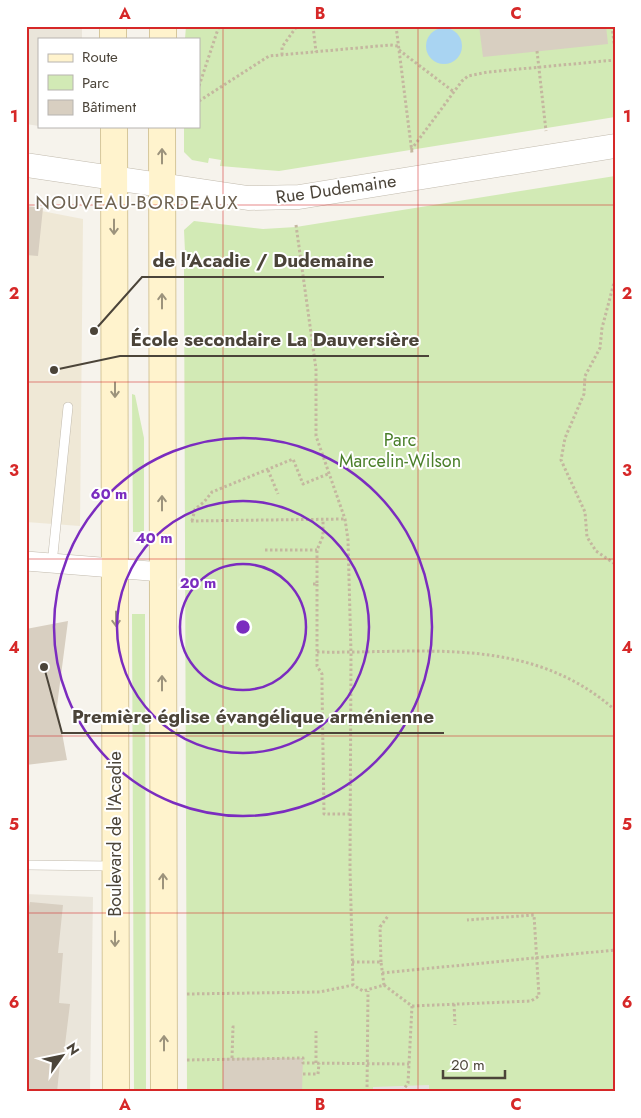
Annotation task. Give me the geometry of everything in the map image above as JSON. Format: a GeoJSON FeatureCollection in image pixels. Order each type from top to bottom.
{"type":"FeatureCollection","features":[{"type":"Feature","properties":{"kind":"main road","name":"Boulevard de l'Acadie"},"geometry":{"type":"LineString","coordinates":[[114,128],[116,570],[114,866],[116,1092]]}},
{"type":"Feature","properties":{"kind":"main road"},"geometry":{"type":"LineString","coordinates":[[162,128],[164,1092]]}},
{"type":"Feature","properties":{"kind":"street","name":"Rue Dudemaine"},"geometry":{"type":"LineString","coordinates":[[26,165],[162,187],[248,198],[292,198],[615,146]]}},
{"type":"Feature","properties":{"kind":"street"},"geometry":{"type":"LineString","coordinates":[[26,561],[116,570],[162,572]]}},
{"type":"Feature","properties":{"kind":"lane"},"geometry":{"type":"LineString","coordinates":[[52,564],[68,407]]}},
{"type":"Feature","properties":{"kind":"lane"},"geometry":{"type":"LineString","coordinates":[[26,865],[114,866]]}},
{"type":"Feature","properties":{"kind":"path"},"geometry":{"type":"LineString","coordinates":[[200,83],[219,26]]}},
{"type":"Feature","properties":{"kind":"path"},"geometry":{"type":"LineString","coordinates":[[282,55],[282,47],[297,26]]}},
{"type":"Feature","properties":{"kind":"path"},"geometry":{"type":"LineString","coordinates":[[314,26],[316,52]]}},
{"type":"Feature","properties":{"kind":"path"},"geometry":{"type":"LineString","coordinates":[[396,26],[411,151],[468,76],[615,60]]}},
{"type":"Feature","properties":{"kind":"path"},"geometry":{"type":"LineString","coordinates":[[612,26],[615,51]]}},
{"type":"Feature","properties":{"kind":"path"},"geometry":{"type":"LineString","coordinates":[[200,100],[269,56],[375,44],[398,48],[454,92]]}},
{"type":"Feature","properties":{"kind":"path"},"geometry":{"type":"LineString","coordinates":[[537,52],[546,131]]}},
{"type":"Feature","properties":{"kind":"path"},"geometry":{"type":"LineString","coordinates":[[296,224],[316,369],[316,436],[345,519],[348,540],[351,653],[350,814],[353,985],[358,990],[368,991],[384,985]]}},
{"type":"Feature","properties":{"kind":"path"},"geometry":{"type":"LineString","coordinates":[[615,279],[602,328],[600,348],[585,376],[584,394],[564,438],[561,460],[585,512],[587,538],[596,551],[615,564]]}},
{"type":"Feature","properties":{"kind":"path"},"geometry":{"type":"LineString","coordinates":[[192,521],[194,509],[204,502],[212,492],[293,459],[303,484],[328,474]]}},
{"type":"Feature","properties":{"kind":"path"},"geometry":{"type":"LineString","coordinates":[[268,470],[278,494]]}},
{"type":"Feature","properties":{"kind":"path"},"geometry":{"type":"LineString","coordinates":[[185,521],[345,519]]}},
{"type":"Feature","properties":{"kind":"path"},"geometry":{"type":"LineString","coordinates":[[323,520],[323,536],[317,550],[315,584],[317,666],[322,674],[324,814],[350,814]]}},
{"type":"Feature","properties":{"kind":"path"},"geometry":{"type":"LineString","coordinates":[[266,550],[317,550]]}},
{"type":"Feature","properties":{"kind":"path"},"geometry":{"type":"LineString","coordinates":[[317,652],[470,653],[509,657],[555,672],[585,688],[615,710]]}},
{"type":"Feature","properties":{"kind":"path"},"geometry":{"type":"LineString","coordinates":[[388,916],[380,927],[384,985],[412,1006],[536,999],[540,991],[534,915],[467,920]]}},
{"type":"Feature","properties":{"kind":"path"},"geometry":{"type":"LineString","coordinates":[[382,973],[615,950]]}},
{"type":"Feature","properties":{"kind":"path"},"geometry":{"type":"LineString","coordinates":[[352,962],[381,962]]}},
{"type":"Feature","properties":{"kind":"path"},"geometry":{"type":"LineString","coordinates":[[184,994],[320,992],[353,985]]}},
{"type":"Feature","properties":{"kind":"path"},"geometry":{"type":"LineString","coordinates":[[367,1092],[368,991]]}},
{"type":"Feature","properties":{"kind":"path"},"geometry":{"type":"LineString","coordinates":[[454,1004],[454,1025]]}},
{"type":"Feature","properties":{"kind":"path"},"geometry":{"type":"LineString","coordinates":[[402,1092],[408,1083],[412,1006]]}},
{"type":"Feature","properties":{"kind":"path"},"geometry":{"type":"LineString","coordinates":[[232,1058],[232,1027],[236,1027]]}},
{"type":"Feature","properties":{"kind":"path"},"geometry":{"type":"LineString","coordinates":[[303,1074],[318,1074],[316,1031]]}},
{"type":"Feature","properties":{"kind":"path"},"geometry":{"type":"LineString","coordinates":[[183,1060],[303,1058],[303,1063],[409,1064]]}},
{"type":"Feature","properties":{"kind":"shaded area"},"geometry":{"type":"Polygon","coordinates":[[[26,26],[82,26],[82,38],[38,38],[38,126],[26,124],[26,26]]]}},
{"type":"Feature","properties":{"kind":"shaded area"},"geometry":{"type":"Polygon","coordinates":[[[26,208],[83,219],[80,526],[26,522],[26,208]]]}},
{"type":"Feature","properties":{"kind":"shaded area"},"geometry":{"type":"Polygon","coordinates":[[[26,894],[93,897],[90,1092],[26,1092],[26,894]]]}},
{"type":"Feature","properties":{"kind":"shaded area"},"geometry":{"type":"Polygon","coordinates":[[[429,1085],[429,1092],[373,1092],[373,1087],[429,1085]]]}},
{"type":"Feature","properties":{"kind":"green space"},"geometry":{"type":"Polygon","coordinates":[[[186,26],[615,26],[615,117],[279,171],[220,166],[221,160],[209,158],[208,163],[192,160],[184,152],[184,128],[200,128],[200,38],[185,38],[186,26]]]}},
{"type":"Feature","properties":{"kind":"green space","name":"Parc Marcelin-Wilson"},"geometry":{"type":"Polygon","coordinates":[[[615,176],[615,1092],[187,1092],[184,268],[188,268],[188,265],[191,264],[191,252],[185,252],[184,230],[194,221],[263,229],[296,227],[615,176]]]}},
{"type":"Feature","properties":{"kind":"green space"},"geometry":{"type":"Polygon","coordinates":[[[132,394],[135,395],[144,438],[144,532],[133,532],[132,394]]]}},
{"type":"Feature","properties":{"kind":"green space"},"geometry":{"type":"Polygon","coordinates":[[[132,614],[145,614],[146,1092],[134,1092],[132,614]]]}},
{"type":"Feature","properties":{"kind":"water"},"geometry":{"type":"Polygon","coordinates":[[[444,28],[457,33],[462,46],[457,59],[444,64],[431,59],[426,46],[431,33],[444,28]]]}},
{"type":"Feature","properties":{"kind":"building"},"geometry":{"type":"Polygon","coordinates":[[[479,26],[606,26],[608,44],[483,57],[479,26]]]}},
{"type":"Feature","properties":{"kind":"building"},"geometry":{"type":"Polygon","coordinates":[[[26,206],[43,208],[38,256],[26,255],[26,206]]]}},
{"type":"Feature","properties":{"kind":"building"},"geometry":{"type":"Polygon","coordinates":[[[68,621],[57,706],[67,760],[26,765],[26,629],[68,621]]]}},
{"type":"Feature","properties":{"kind":"building"},"geometry":{"type":"Polygon","coordinates":[[[30,902],[63,905],[58,953],[63,953],[59,1003],[70,1004],[64,1053],[61,1053],[57,1092],[26,1092],[26,921],[30,902]]]}},
{"type":"Feature","properties":{"kind":"building"},"geometry":{"type":"Polygon","coordinates":[[[223,1058],[303,1058],[302,1092],[223,1092],[223,1058]]]}},
{"type":"Feature","properties":{"kind":"place","name":"de l'Acadie / Dudemaine"},"geometry":{"type":"Point","coordinates":[94,331]}},
{"type":"Feature","properties":{"kind":"place","name":"École secondaire La Dauversière"},"geometry":{"type":"Point","coordinates":[54,370]}},
{"type":"Feature","properties":{"kind":"place","name":"Première église évangélique arménienne"},"geometry":{"type":"Point","coordinates":[44,667]}},
{"type":"Feature","properties":{"kind":"district","name":"NOUVEAU-BORDEAUX"},"geometry":{"type":"Point","coordinates":[137,202]}}]}
